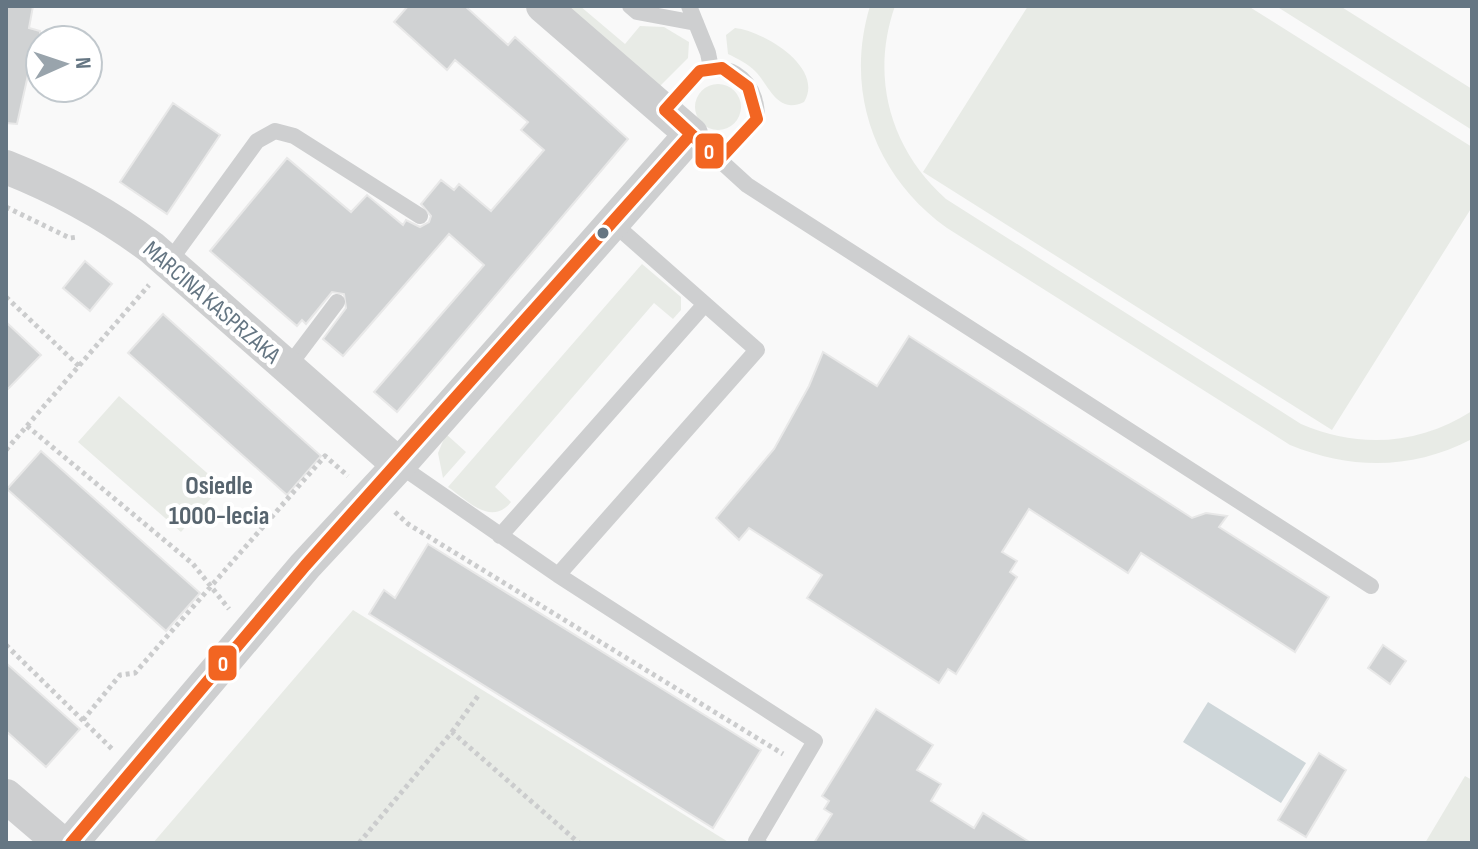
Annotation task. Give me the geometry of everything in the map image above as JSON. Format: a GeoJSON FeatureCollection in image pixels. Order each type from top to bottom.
{"type":"FeatureCollection","features":[{"type":"Feature","properties":{"kind":"street"},"geometry":{"type":"LineString","coordinates":[[71,843],[305,566],[362,485],[399,465],[691,134],[543,6]]}},
{"type":"Feature","properties":{"kind":"street","name":"MARCINA KASPRZAKA"},"geometry":{"type":"LineString","coordinates":[[6,167],[57,187],[98,211],[159,273],[288,367],[399,465]]}},
{"type":"Feature","properties":{"kind":"street"},"geometry":{"type":"LineString","coordinates":[[6,796],[61,843]]}},
{"type":"Feature","properties":{"kind":"lane"},"geometry":{"type":"LineString","coordinates":[[630,6],[637,12],[696,23]]}},
{"type":"Feature","properties":{"kind":"lane"},"geometry":{"type":"LineString","coordinates":[[689,6],[711,68]]}},
{"type":"Feature","properties":{"kind":"lane"},"geometry":{"type":"LineString","coordinates":[[665,110],[692,78],[711,68],[722,68],[744,79],[757,108],[757,119],[719,160]]}},
{"type":"Feature","properties":{"kind":"lane"},"geometry":{"type":"LineString","coordinates":[[159,273],[257,141],[275,131],[294,136],[420,216]]}},
{"type":"Feature","properties":{"kind":"lane"},"geometry":{"type":"LineString","coordinates":[[691,134],[747,185],[1371,586]]}},
{"type":"Feature","properties":{"kind":"lane"},"geometry":{"type":"LineString","coordinates":[[558,575],[757,350],[613,223]]}},
{"type":"Feature","properties":{"kind":"lane"},"geometry":{"type":"LineString","coordinates":[[288,367],[337,302]]}},
{"type":"Feature","properties":{"kind":"lane"},"geometry":{"type":"LineString","coordinates":[[500,536],[705,304]]}},
{"type":"Feature","properties":{"kind":"lane"},"geometry":{"type":"LineString","coordinates":[[399,465],[558,575],[815,741],[756,841],[759,843]]}},
{"type":"Feature","properties":{"kind":"path"},"geometry":{"type":"LineString","coordinates":[[6,450],[159,273]]}},
{"type":"Feature","properties":{"kind":"path"},"geometry":{"type":"LineString","coordinates":[[6,297],[80,367]]}},
{"type":"Feature","properties":{"kind":"path"},"geometry":{"type":"LineString","coordinates":[[27,426],[193,564],[232,613]]}},
{"type":"Feature","properties":{"kind":"path"},"geometry":{"type":"LineString","coordinates":[[83,720],[120,675],[135,673],[325,456],[408,524],[801,765]]}},
{"type":"Feature","properties":{"kind":"path"},"geometry":{"type":"LineString","coordinates":[[6,645],[113,749]]}},
{"type":"Feature","properties":{"kind":"path"},"geometry":{"type":"LineString","coordinates":[[359,843],[452,732],[478,696]]}},
{"type":"Feature","properties":{"kind":"path"},"geometry":{"type":"LineString","coordinates":[[452,732],[579,843]]}},
{"type":"Feature","properties":{"kind":"shaded area"},"geometry":{"type":"Polygon","coordinates":[[[561,6],[580,6],[625,44],[640,26],[664,27],[689,42],[688,58],[660,86],[561,6]]]}},
{"type":"Feature","properties":{"kind":"shaded area"},"geometry":{"type":"Polygon","coordinates":[[[870,6],[895,6],[885,59],[885,85],[890,110],[911,158],[946,199],[1301,424],[1345,437],[1388,440],[1431,431],[1472,411],[1472,439],[1427,457],[1382,463],[1336,459],[1290,445],[947,228],[922,207],[901,183],[884,158],[872,130],[864,100],[861,70],[863,38],[870,6]]]}},
{"type":"Feature","properties":{"kind":"shaded area"},"geometry":{"type":"Polygon","coordinates":[[[1028,6],[1248,6],[1472,147],[1472,207],[1332,430],[923,172],[1028,6]]]}},
{"type":"Feature","properties":{"kind":"shaded area"},"geometry":{"type":"Polygon","coordinates":[[[1276,6],[1340,6],[1472,89],[1472,130],[1276,6]]]}},
{"type":"Feature","properties":{"kind":"shaded area"},"geometry":{"type":"Polygon","coordinates":[[[735,28],[761,36],[799,64],[808,89],[804,102],[787,105],[780,102],[752,68],[728,54],[726,35],[735,28]]]}},
{"type":"Feature","properties":{"kind":"shaded area"},"geometry":{"type":"Polygon","coordinates":[[[718,84],[734,91],[741,107],[734,123],[718,130],[702,123],[695,107],[702,91],[718,84]]]}},
{"type":"Feature","properties":{"kind":"shaded area"},"geometry":{"type":"Polygon","coordinates":[[[642,264],[681,297],[681,310],[673,319],[654,303],[495,487],[511,502],[503,509],[487,512],[479,509],[448,487],[642,264]]]}},
{"type":"Feature","properties":{"kind":"shaded area"},"geometry":{"type":"Polygon","coordinates":[[[119,396],[222,486],[181,532],[78,442],[119,396]]]}},
{"type":"Feature","properties":{"kind":"shaded area"},"geometry":{"type":"Polygon","coordinates":[[[446,434],[466,452],[443,478],[438,453],[446,434]]]}},
{"type":"Feature","properties":{"kind":"shaded area"},"geometry":{"type":"Polygon","coordinates":[[[353,610],[730,843],[153,843],[353,610]]]}},
{"type":"Feature","properties":{"kind":"shaded area"},"geometry":{"type":"Polygon","coordinates":[[[1208,702],[1306,763],[1281,803],[1183,742],[1208,702]]]}},
{"type":"Feature","properties":{"kind":"shaded area"},"geometry":{"type":"Polygon","coordinates":[[[1465,776],[1472,780],[1472,843],[1425,843],[1465,776]]]}},
{"type":"Feature","properties":{"kind":"building"},"geometry":{"type":"Polygon","coordinates":[[[6,6],[33,6],[30,24],[24,24],[24,93],[17,124],[6,123],[6,6]]]}},
{"type":"Feature","properties":{"kind":"building"},"geometry":{"type":"Polygon","coordinates":[[[408,6],[465,6],[508,45],[515,37],[628,139],[397,412],[374,392],[484,265],[449,234],[343,356],[323,339],[346,308],[344,294],[332,292],[306,324],[302,320],[297,326],[210,251],[287,158],[351,212],[367,195],[403,225],[406,220],[420,227],[429,222],[431,216],[421,204],[441,180],[454,190],[459,184],[491,211],[544,150],[521,130],[528,122],[455,60],[447,70],[394,22],[408,6]]]}},
{"type":"Feature","properties":{"kind":"building"},"geometry":{"type":"Polygon","coordinates":[[[173,103],[220,135],[167,214],[120,182],[173,103]]]}},
{"type":"Feature","properties":{"kind":"building"},"geometry":{"type":"Polygon","coordinates":[[[85,261],[112,284],[90,311],[63,288],[85,261]]]}},
{"type":"Feature","properties":{"kind":"building"},"geometry":{"type":"Polygon","coordinates":[[[163,314],[321,456],[287,495],[128,353],[163,314]]]}},
{"type":"Feature","properties":{"kind":"building"},"geometry":{"type":"Polygon","coordinates":[[[6,322],[41,355],[6,391],[6,322]]]}},
{"type":"Feature","properties":{"kind":"building"},"geometry":{"type":"Polygon","coordinates":[[[909,336],[1192,518],[1206,513],[1227,516],[1219,527],[1329,597],[1295,652],[1141,553],[1128,573],[1029,509],[1002,552],[1017,561],[1010,572],[1017,577],[956,674],[948,669],[939,683],[807,598],[822,575],[749,528],[739,540],[716,518],[774,449],[809,386],[823,352],[877,386],[909,336]]]}},
{"type":"Feature","properties":{"kind":"building"},"geometry":{"type":"Polygon","coordinates":[[[41,451],[200,593],[166,631],[7,489],[41,451]]]}},
{"type":"Feature","properties":{"kind":"building"},"geometry":{"type":"Polygon","coordinates":[[[428,544],[761,750],[713,828],[369,614],[384,590],[395,598],[428,544]]]}},
{"type":"Feature","properties":{"kind":"building"},"geometry":{"type":"Polygon","coordinates":[[[1383,645],[1406,661],[1390,684],[1368,668],[1383,645]]]}},
{"type":"Feature","properties":{"kind":"building"},"geometry":{"type":"Polygon","coordinates":[[[6,663],[80,729],[46,767],[6,731],[6,663]]]}},
{"type":"Feature","properties":{"kind":"building"},"geometry":{"type":"Polygon","coordinates":[[[876,709],[933,745],[917,770],[941,784],[931,801],[974,828],[983,813],[1031,843],[814,843],[832,814],[824,809],[829,801],[822,796],[876,709]]]}},
{"type":"Feature","properties":{"kind":"building"},"geometry":{"type":"Polygon","coordinates":[[[1319,753],[1346,770],[1306,837],[1278,820],[1319,753]]]}},
{"type":"Feature","properties":{"kind":"transit line","name":"0"},"geometry":{"type":"LineString","coordinates":[[722,68],[748,87],[757,119],[719,160],[665,110],[700,71],[722,68]]}},
{"type":"Feature","properties":{"kind":"transit line","name":"0"},"geometry":{"type":"LineString","coordinates":[[71,843],[305,566],[691,134]]}},
{"type":"Feature","properties":{"kind":"district","name":"Osiedle 1000-lecia"},"geometry":{"type":"Point","coordinates":[219,500]}}]}
